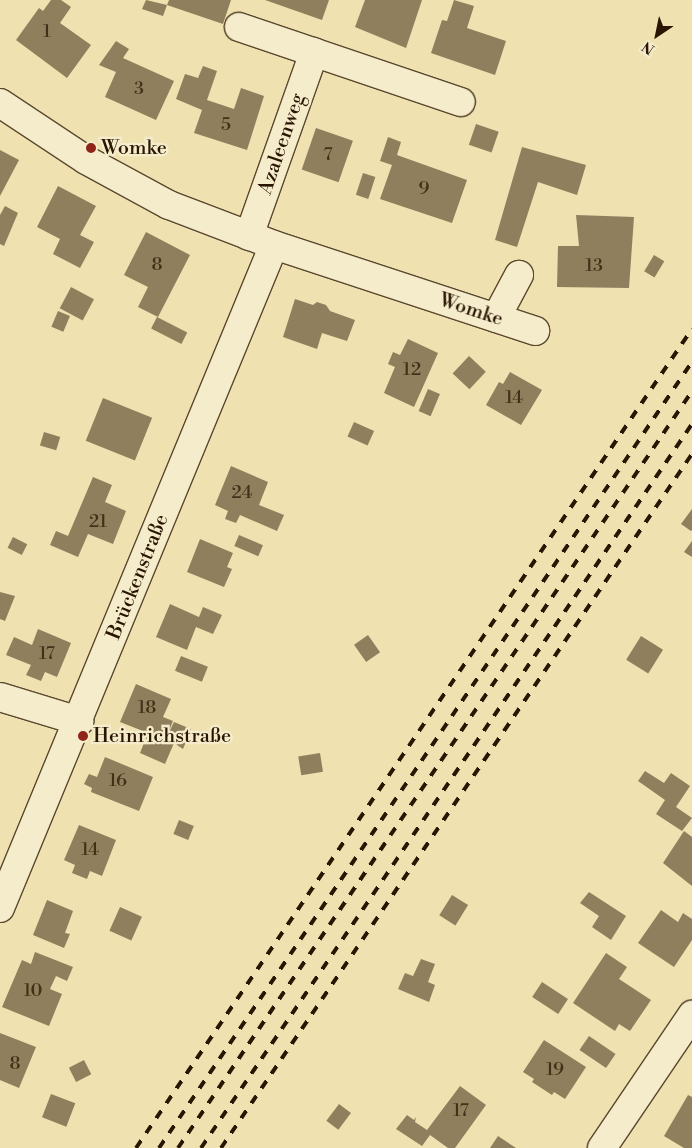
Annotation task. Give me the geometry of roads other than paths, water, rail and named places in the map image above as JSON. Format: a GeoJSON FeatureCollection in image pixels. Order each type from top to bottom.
{"type":"FeatureCollection","features":[{"type":"Feature","properties":{"kind":"street"},"geometry":{"type":"LineString","coordinates":[[239,27],[460,102]]}},
{"type":"Feature","properties":{"kind":"street","name":"Azaleenweg"},"geometry":{"type":"LineString","coordinates":[[249,236],[314,52]]}},
{"type":"Feature","properties":{"kind":"street","name":"Womke"},"geometry":{"type":"LineString","coordinates":[[0,103],[86,160],[140,190],[274,245],[535,331]]}},
{"type":"Feature","properties":{"kind":"street","name":"Brückenstraße"},"geometry":{"type":"LineString","coordinates":[[0,908],[79,721],[274,245]]}},
{"type":"Feature","properties":{"kind":"street"},"geometry":{"type":"LineString","coordinates":[[496,318],[519,275]]}},
{"type":"Feature","properties":{"kind":"street"},"geometry":{"type":"LineString","coordinates":[[0,697],[79,721]]}},
{"type":"Feature","properties":{"kind":"street"},"geometry":{"type":"LineString","coordinates":[[602,1148],[692,1015]]}},
{"type":"Feature","properties":{"kind":"railway"},"geometry":{"type":"LineString","coordinates":[[136,1148],[692,329]]}},
{"type":"Feature","properties":{"kind":"railway"},"geometry":{"type":"LineString","coordinates":[[159,1148],[692,362]]}},
{"type":"Feature","properties":{"kind":"railway"},"geometry":{"type":"LineString","coordinates":[[178,1148],[692,391]]}},
{"type":"Feature","properties":{"kind":"railway"},"geometry":{"type":"LineString","coordinates":[[201,1148],[692,424]]}},
{"type":"Feature","properties":{"kind":"railway"},"geometry":{"type":"LineString","coordinates":[[221,1148],[692,454]]}},
{"type":"Feature","properties":{"kind":"place","name":"Womke"},"geometry":{"type":"Point","coordinates":[91,148]}},
{"type":"Feature","properties":{"kind":"place","name":"Heinrichstraße"},"geometry":{"type":"Point","coordinates":[83,736]}}]}
